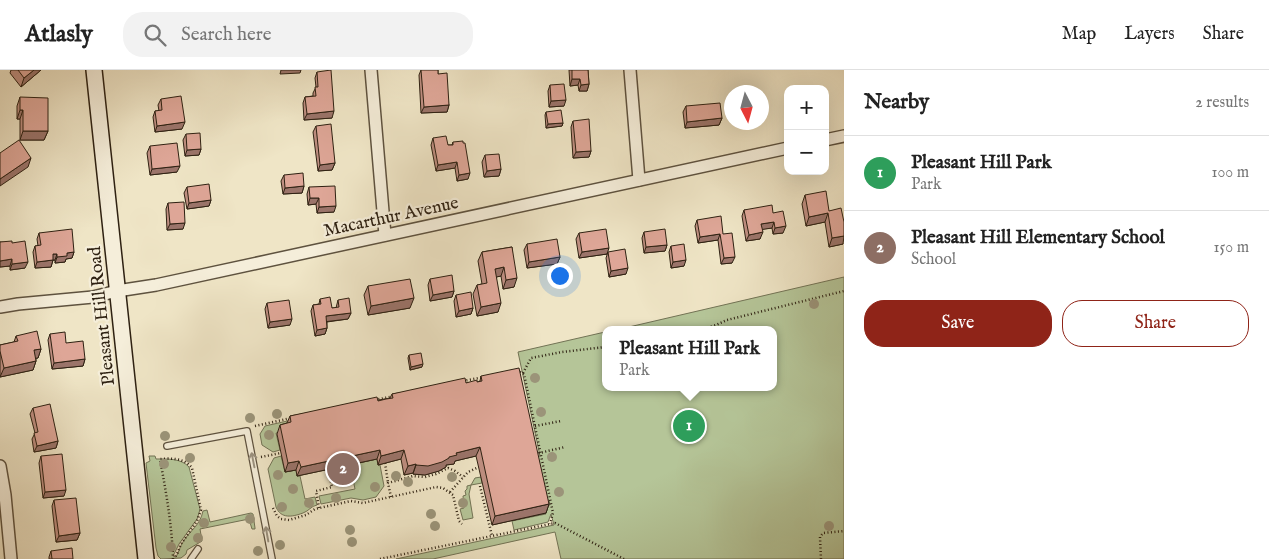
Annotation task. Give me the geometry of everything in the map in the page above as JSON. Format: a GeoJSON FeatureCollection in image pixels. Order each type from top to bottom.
{"type":"FeatureCollection","features":[{"type":"Feature","properties":{"kind":"street","name":"Pleasant Hill Road"},"geometry":{"type":"LineString","coordinates":[[94,70],[146,559]]}},
{"type":"Feature","properties":{"kind":"street"},"geometry":{"type":"LineString","coordinates":[[371,70],[385,235]]}},
{"type":"Feature","properties":{"kind":"street"},"geometry":{"type":"LineString","coordinates":[[630,70],[639,180]]}},
{"type":"Feature","properties":{"kind":"street"},"geometry":{"type":"LineString","coordinates":[[829,139],[844,136]]}},
{"type":"Feature","properties":{"kind":"street","name":"Macarthur Avenue"},"geometry":{"type":"LineString","coordinates":[[0,307],[93,298],[117,291],[156,285],[784,149]]}},
{"type":"Feature","properties":{"kind":"street"},"geometry":{"type":"LineString","coordinates":[[0,466],[5,495],[11,559]]}},
{"type":"Feature","properties":{"kind":"lane"},"geometry":{"type":"LineString","coordinates":[[168,446],[247,431],[272,559]]}},
{"type":"Feature","properties":{"kind":"lane"},"geometry":{"type":"LineString","coordinates":[[191,559],[198,549]]}},
{"type":"Feature","properties":{"kind":"path"},"geometry":{"type":"LineString","coordinates":[[716,326],[727,320],[844,291]]}},
{"type":"Feature","properties":{"kind":"path"},"geometry":{"type":"LineString","coordinates":[[523,373],[530,358],[602,347]]}},
{"type":"Feature","properties":{"kind":"path"},"geometry":{"type":"LineString","coordinates":[[510,371],[518,370],[524,374],[553,513],[550,524]]}},
{"type":"Feature","properties":{"kind":"path"},"geometry":{"type":"LineString","coordinates":[[460,382],[485,377]]}},
{"type":"Feature","properties":{"kind":"path"},"geometry":{"type":"LineString","coordinates":[[468,380],[470,385]]}},
{"type":"Feature","properties":{"kind":"path"},"geometry":{"type":"LineString","coordinates":[[371,401],[398,395]]}},
{"type":"Feature","properties":{"kind":"path"},"geometry":{"type":"LineString","coordinates":[[256,434],[254,426],[293,418]]}},
{"type":"Feature","properties":{"kind":"path"},"geometry":{"type":"LineString","coordinates":[[535,426],[561,421]]}},
{"type":"Feature","properties":{"kind":"path"},"geometry":{"type":"LineString","coordinates":[[533,455],[565,447]]}},
{"type":"Feature","properties":{"kind":"path"},"geometry":{"type":"LineString","coordinates":[[259,449],[261,457],[281,453]]}},
{"type":"Feature","properties":{"kind":"path"},"geometry":{"type":"LineString","coordinates":[[170,458],[188,463],[192,468],[201,510],[197,521],[181,544],[174,559],[173,540],[160,459],[170,458]]}},
{"type":"Feature","properties":{"kind":"path"},"geometry":{"type":"LineString","coordinates":[[385,463],[391,497]]}},
{"type":"Feature","properties":{"kind":"path"},"geometry":{"type":"LineString","coordinates":[[388,484],[413,476],[425,477],[448,468],[464,477]]}},
{"type":"Feature","properties":{"kind":"path"},"geometry":{"type":"LineString","coordinates":[[450,492],[468,472],[479,468]]}},
{"type":"Feature","properties":{"kind":"path"},"geometry":{"type":"LineString","coordinates":[[319,508],[316,491],[332,487],[329,473],[347,469]]}},
{"type":"Feature","properties":{"kind":"path"},"geometry":{"type":"LineString","coordinates":[[480,486],[492,536]]}},
{"type":"Feature","properties":{"kind":"path"},"geometry":{"type":"LineString","coordinates":[[271,502],[277,516],[281,519],[289,520],[306,515],[315,508],[351,501],[363,504],[436,487],[450,492],[459,521],[462,524]]}},
{"type":"Feature","properties":{"kind":"path"},"geometry":{"type":"LineString","coordinates":[[543,503],[551,502]]}},
{"type":"Feature","properties":{"kind":"path"},"geometry":{"type":"LineString","coordinates":[[380,559],[556,523],[624,559]]}},
{"type":"Feature","properties":{"kind":"path"},"geometry":{"type":"LineString","coordinates":[[821,559],[820,537],[823,533],[844,531]]}},
{"type":"Feature","properties":{"kind":"green space"},"geometry":{"type":"Polygon","coordinates":[[[844,277],[844,559],[561,559],[555,532],[433,559],[396,559],[554,525],[551,514],[548,522],[514,530],[512,521],[546,514],[544,506],[550,505],[549,500],[543,501],[533,457],[540,456],[518,352],[602,333],[602,391],[777,391],[777,326],[633,326],[844,277]]]}},
{"type":"Feature","properties":{"kind":"green space"},"geometry":{"type":"Polygon","coordinates":[[[305,417],[287,431],[276,433],[280,450],[273,452],[262,445],[260,434],[265,426],[305,417]]]}},
{"type":"Feature","properties":{"kind":"green space"},"geometry":{"type":"Polygon","coordinates":[[[149,456],[155,456],[156,459],[182,462],[189,467],[200,509],[197,519],[173,556],[176,557],[182,544],[200,520],[203,511],[207,510],[210,522],[251,513],[253,514],[255,529],[252,529],[249,519],[200,529],[202,541],[187,550],[186,554],[181,558],[161,559],[156,548],[146,463],[150,461],[149,456]]]}},
{"type":"Feature","properties":{"kind":"green space"},"geometry":{"type":"Polygon","coordinates":[[[281,456],[285,472],[296,470],[297,476],[300,476],[305,499],[315,497],[317,505],[303,513],[287,516],[281,514],[276,507],[268,469],[274,458],[281,456]]]}},
{"type":"Feature","properties":{"kind":"green space"},"geometry":{"type":"Polygon","coordinates":[[[377,459],[384,486],[376,497],[363,500],[351,498],[321,504],[319,496],[355,489],[350,465],[377,459]]]}},
{"type":"Feature","properties":{"kind":"green space"},"geometry":{"type":"Polygon","coordinates":[[[481,477],[482,483],[471,485],[475,478],[481,477]]]}},
{"type":"Feature","properties":{"kind":"green space"},"geometry":{"type":"Polygon","coordinates":[[[471,485],[469,494],[473,518],[463,520],[460,509],[464,508],[463,496],[466,495],[467,486],[471,485]]]}},
{"type":"Feature","properties":{"kind":"building"},"geometry":{"type":"Polygon","coordinates":[[[18,70],[34,70],[24,78],[18,70]]]}},
{"type":"Feature","properties":{"kind":"building"},"geometry":{"type":"Polygon","coordinates":[[[331,70],[334,111],[307,114],[305,97],[316,96],[315,87],[318,87],[317,72],[331,70]]]}},
{"type":"Feature","properties":{"kind":"building"},"geometry":{"type":"Polygon","coordinates":[[[421,70],[438,70],[438,74],[447,73],[449,105],[424,107],[421,70]]]}},
{"type":"Feature","properties":{"kind":"building"},"geometry":{"type":"Polygon","coordinates":[[[572,70],[588,70],[589,84],[581,85],[580,79],[572,79],[572,70]]]}},
{"type":"Feature","properties":{"kind":"building"},"geometry":{"type":"Polygon","coordinates":[[[564,84],[566,100],[551,101],[550,85],[564,84]]]}},
{"type":"Feature","properties":{"kind":"building"},"geometry":{"type":"Polygon","coordinates":[[[181,96],[185,122],[157,126],[155,111],[162,110],[161,99],[181,96]]]}},
{"type":"Feature","properties":{"kind":"building"},"geometry":{"type":"Polygon","coordinates":[[[20,97],[48,98],[48,131],[23,131],[23,110],[20,110],[20,97]]]}},
{"type":"Feature","properties":{"kind":"building"},"geometry":{"type":"Polygon","coordinates":[[[720,103],[722,118],[687,122],[686,106],[720,103]]]}},
{"type":"Feature","properties":{"kind":"building"},"geometry":{"type":"Polygon","coordinates":[[[561,110],[563,123],[548,124],[546,112],[561,110]]]}},
{"type":"Feature","properties":{"kind":"building"},"geometry":{"type":"Polygon","coordinates":[[[589,119],[591,151],[576,152],[573,121],[589,119]]]}},
{"type":"Feature","properties":{"kind":"building"},"geometry":{"type":"Polygon","coordinates":[[[331,124],[335,163],[320,165],[316,126],[331,124]]]}},
{"type":"Feature","properties":{"kind":"building"},"geometry":{"type":"Polygon","coordinates":[[[200,133],[201,149],[187,150],[186,134],[200,133]]]}},
{"type":"Feature","properties":{"kind":"building"},"geometry":{"type":"Polygon","coordinates":[[[446,136],[448,145],[453,145],[453,142],[463,141],[465,143],[470,173],[459,175],[457,162],[438,165],[433,138],[446,136]]]}},
{"type":"Feature","properties":{"kind":"building"},"geometry":{"type":"Polygon","coordinates":[[[19,140],[31,158],[0,179],[0,153],[19,140]]]}},
{"type":"Feature","properties":{"kind":"building"},"geometry":{"type":"Polygon","coordinates":[[[177,143],[180,166],[152,169],[150,146],[177,143]]]}},
{"type":"Feature","properties":{"kind":"building"},"geometry":{"type":"Polygon","coordinates":[[[499,154],[501,169],[487,171],[485,155],[499,154]]]}},
{"type":"Feature","properties":{"kind":"building"},"geometry":{"type":"Polygon","coordinates":[[[303,173],[304,186],[285,188],[284,175],[303,173]]]}},
{"type":"Feature","properties":{"kind":"building"},"geometry":{"type":"Polygon","coordinates":[[[209,184],[211,200],[189,203],[187,187],[209,184]]]}},
{"type":"Feature","properties":{"kind":"building"},"geometry":{"type":"Polygon","coordinates":[[[335,186],[336,206],[319,207],[319,198],[310,198],[309,187],[335,186]]]}},
{"type":"Feature","properties":{"kind":"building"},"geometry":{"type":"Polygon","coordinates":[[[826,191],[829,211],[841,208],[844,236],[832,238],[828,213],[809,217],[805,195],[826,191]]]}},
{"type":"Feature","properties":{"kind":"building"},"geometry":{"type":"Polygon","coordinates":[[[184,202],[185,223],[170,224],[168,203],[184,202]]]}},
{"type":"Feature","properties":{"kind":"building"},"geometry":{"type":"Polygon","coordinates":[[[772,205],[773,213],[783,211],[786,226],[775,228],[774,222],[761,224],[763,232],[749,235],[744,210],[772,205]]]}},
{"type":"Feature","properties":{"kind":"building"},"geometry":{"type":"Polygon","coordinates":[[[721,216],[723,234],[732,233],[735,257],[724,258],[720,234],[700,237],[697,220],[721,216]]]}},
{"type":"Feature","properties":{"kind":"building"},"geometry":{"type":"Polygon","coordinates":[[[72,229],[74,252],[67,253],[67,256],[57,257],[57,254],[53,254],[53,260],[37,262],[35,246],[41,245],[39,233],[72,229]]]}},
{"type":"Feature","properties":{"kind":"building"},"geometry":{"type":"Polygon","coordinates":[[[606,229],[609,248],[582,252],[579,233],[606,229]]]}},
{"type":"Feature","properties":{"kind":"building"},"geometry":{"type":"Polygon","coordinates":[[[665,229],[667,245],[646,247],[644,232],[665,229]]]}},
{"type":"Feature","properties":{"kind":"building"},"geometry":{"type":"Polygon","coordinates":[[[557,239],[560,257],[529,262],[527,244],[557,239]]]}},
{"type":"Feature","properties":{"kind":"building"},"geometry":{"type":"Polygon","coordinates":[[[12,241],[12,243],[25,241],[28,262],[12,264],[12,259],[0,261],[0,242],[12,241]]]}},
{"type":"Feature","properties":{"kind":"building"},"geometry":{"type":"Polygon","coordinates":[[[684,244],[686,260],[673,262],[671,246],[684,244]]]}},
{"type":"Feature","properties":{"kind":"building"},"geometry":{"type":"Polygon","coordinates":[[[512,247],[517,278],[506,280],[504,267],[495,269],[501,303],[481,307],[477,285],[487,283],[482,252],[512,247]]]}},
{"type":"Feature","properties":{"kind":"building"},"geometry":{"type":"Polygon","coordinates":[[[625,249],[628,268],[611,271],[608,252],[625,249]]]}},
{"type":"Feature","properties":{"kind":"building"},"geometry":{"type":"Polygon","coordinates":[[[452,275],[454,291],[433,295],[430,279],[452,275]]]}},
{"type":"Feature","properties":{"kind":"building"},"geometry":{"type":"Polygon","coordinates":[[[410,279],[414,298],[371,306],[368,286],[410,279]]]}},
{"type":"Feature","properties":{"kind":"building"},"geometry":{"type":"Polygon","coordinates":[[[471,292],[473,308],[459,311],[456,295],[471,292]]]}},
{"type":"Feature","properties":{"kind":"building"},"geometry":{"type":"Polygon","coordinates":[[[330,297],[332,308],[339,307],[338,300],[349,298],[351,313],[326,316],[327,328],[317,330],[313,305],[321,304],[320,299],[330,297]]]}},
{"type":"Feature","properties":{"kind":"building"},"geometry":{"type":"Polygon","coordinates":[[[289,300],[292,319],[270,322],[267,303],[289,300]]]}},
{"type":"Feature","properties":{"kind":"building"},"geometry":{"type":"Polygon","coordinates":[[[37,331],[41,349],[34,350],[36,361],[4,368],[0,345],[18,341],[16,336],[37,331]]]}},
{"type":"Feature","properties":{"kind":"building"},"geometry":{"type":"Polygon","coordinates":[[[65,332],[66,343],[83,341],[85,359],[54,363],[50,334],[65,332]]]}},
{"type":"Feature","properties":{"kind":"building"},"geometry":{"type":"Polygon","coordinates":[[[421,353],[423,364],[411,367],[409,355],[421,353]]]}},
{"type":"Feature","properties":{"kind":"building"},"geometry":{"type":"Polygon","coordinates":[[[519,368],[549,504],[495,516],[480,447],[456,453],[457,455],[449,457],[442,462],[428,466],[416,464],[408,466],[404,450],[381,456],[380,450],[301,467],[299,461],[288,463],[280,425],[291,422],[290,416],[377,397],[378,401],[393,398],[392,394],[465,378],[466,383],[477,380],[477,382],[482,381],[481,376],[519,368]]]}},
{"type":"Feature","properties":{"kind":"building"},"geometry":{"type":"Polygon","coordinates":[[[50,404],[58,441],[37,446],[34,433],[38,432],[33,408],[50,404]]]}},
{"type":"Feature","properties":{"kind":"building"},"geometry":{"type":"Polygon","coordinates":[[[62,454],[66,490],[45,492],[41,456],[62,454]]]}},
{"type":"Feature","properties":{"kind":"building"},"geometry":{"type":"Polygon","coordinates":[[[76,498],[80,533],[59,536],[54,500],[76,498]]]}},
{"type":"Feature","properties":{"kind":"building"},"geometry":{"type":"Polygon","coordinates":[[[72,548],[73,559],[52,559],[51,551],[72,548]]]}},
{"type":"Feature","properties":{"kind":"place","name":"Pleasant Hill Park"},"geometry":{"type":"Point","coordinates":[689,426]}},
{"type":"Feature","properties":{"kind":"place","name":"Pleasant Hill Elementary School"},"geometry":{"type":"Point","coordinates":[343,469]}}]}
